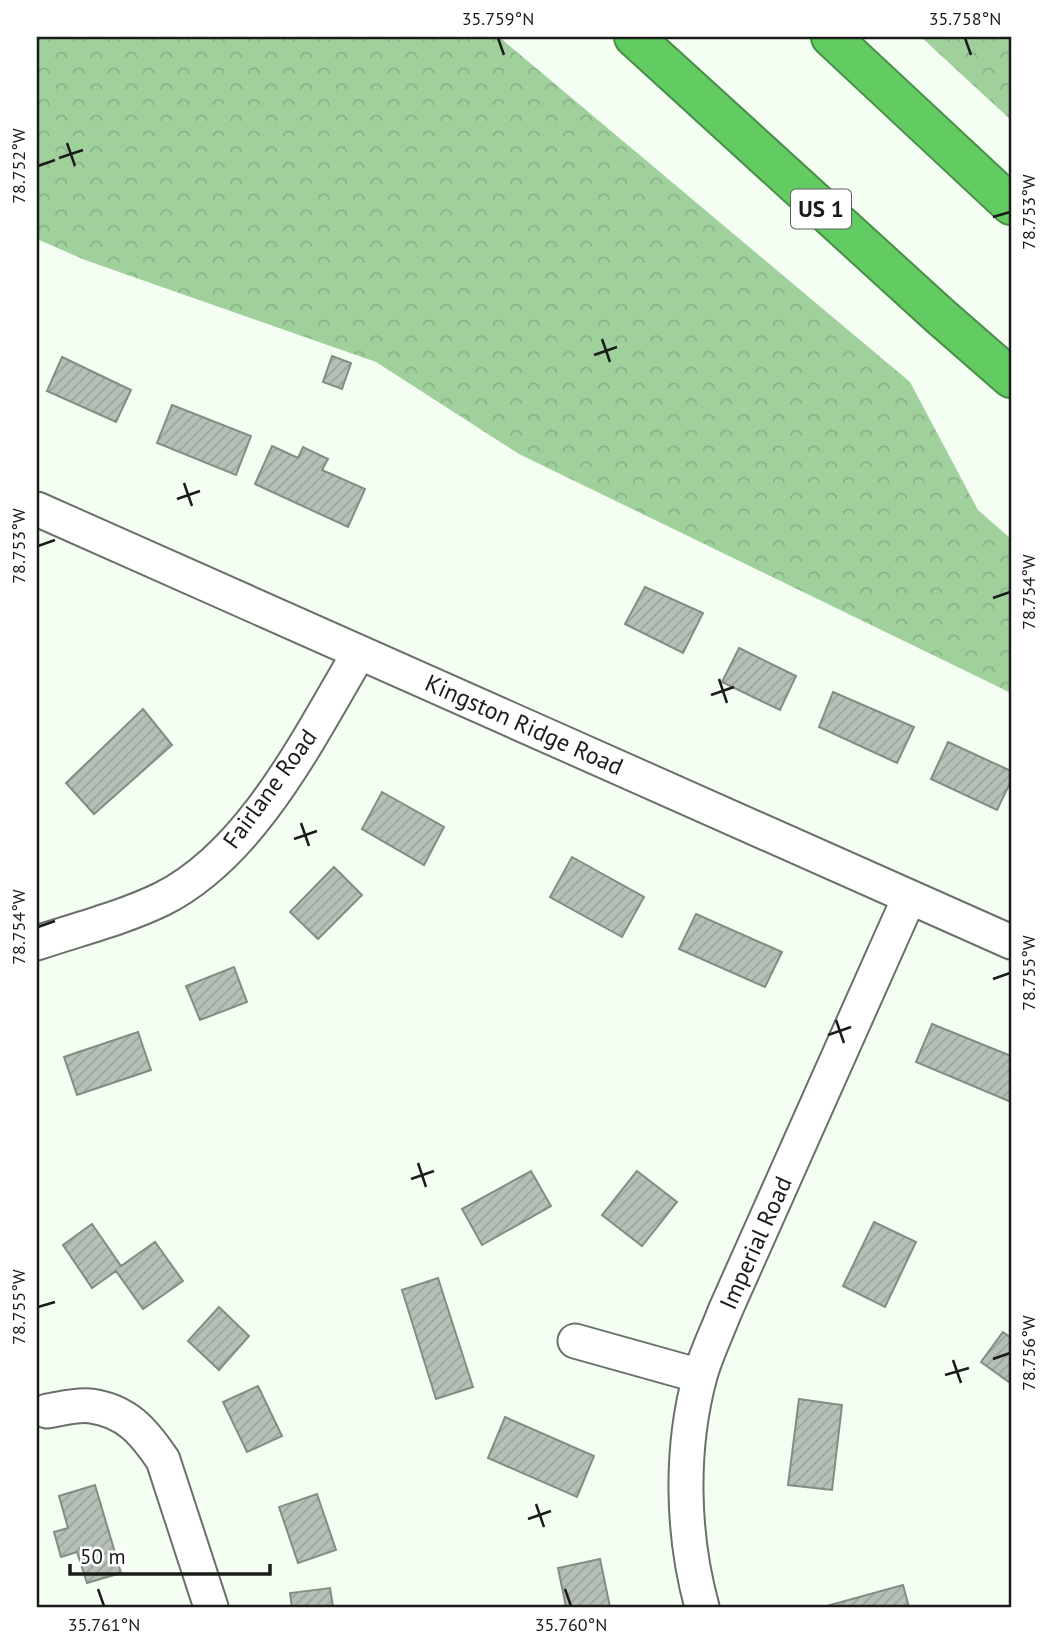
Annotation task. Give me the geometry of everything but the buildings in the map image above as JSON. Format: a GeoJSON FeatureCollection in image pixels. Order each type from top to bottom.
{"type":"FeatureCollection","features":[{"type":"Feature","properties":{"kind":"highway","name":"US 1"},"geometry":{"type":"LineString","coordinates":[[634,37],[929,307],[1011,378]]}},
{"type":"Feature","properties":{"kind":"highway"},"geometry":{"type":"LineString","coordinates":[[831,37],[1011,205]]}},
{"type":"Feature","properties":{"kind":"street","name":"Kingston Ridge Road"},"geometry":{"type":"LineString","coordinates":[[37,509],[1011,942]]}},
{"type":"Feature","properties":{"kind":"street","name":"Fairlane Road"},"geometry":{"type":"LineString","coordinates":[[37,943],[162,899],[192,881],[232,847],[293,765],[359,653]]}},
{"type":"Feature","properties":{"kind":"street","name":"Imperial Road"},"geometry":{"type":"LineString","coordinates":[[702,1607],[695,1583],[688,1537],[687,1492],[688,1444],[700,1376],[725,1311],[909,898]]}},
{"type":"Feature","properties":{"kind":"street"},"geometry":{"type":"LineString","coordinates":[[575,1341],[700,1376]]}},
{"type":"Feature","properties":{"kind":"street"},"geometry":{"type":"LineString","coordinates":[[47,1411],[90,1406],[134,1422],[163,1460],[211,1607]]}},
{"type":"Feature","properties":{"kind":"green space"},"geometry":{"type":"Polygon","coordinates":[[[37,37],[499,37],[910,382],[978,510],[1011,539],[1011,693],[519,454],[376,362],[85,260],[37,239],[37,37]]]}},
{"type":"Feature","properties":{"kind":"green space"},"geometry":{"type":"Polygon","coordinates":[[[921,37],[1011,37],[1011,120],[921,37]]]}}]}
